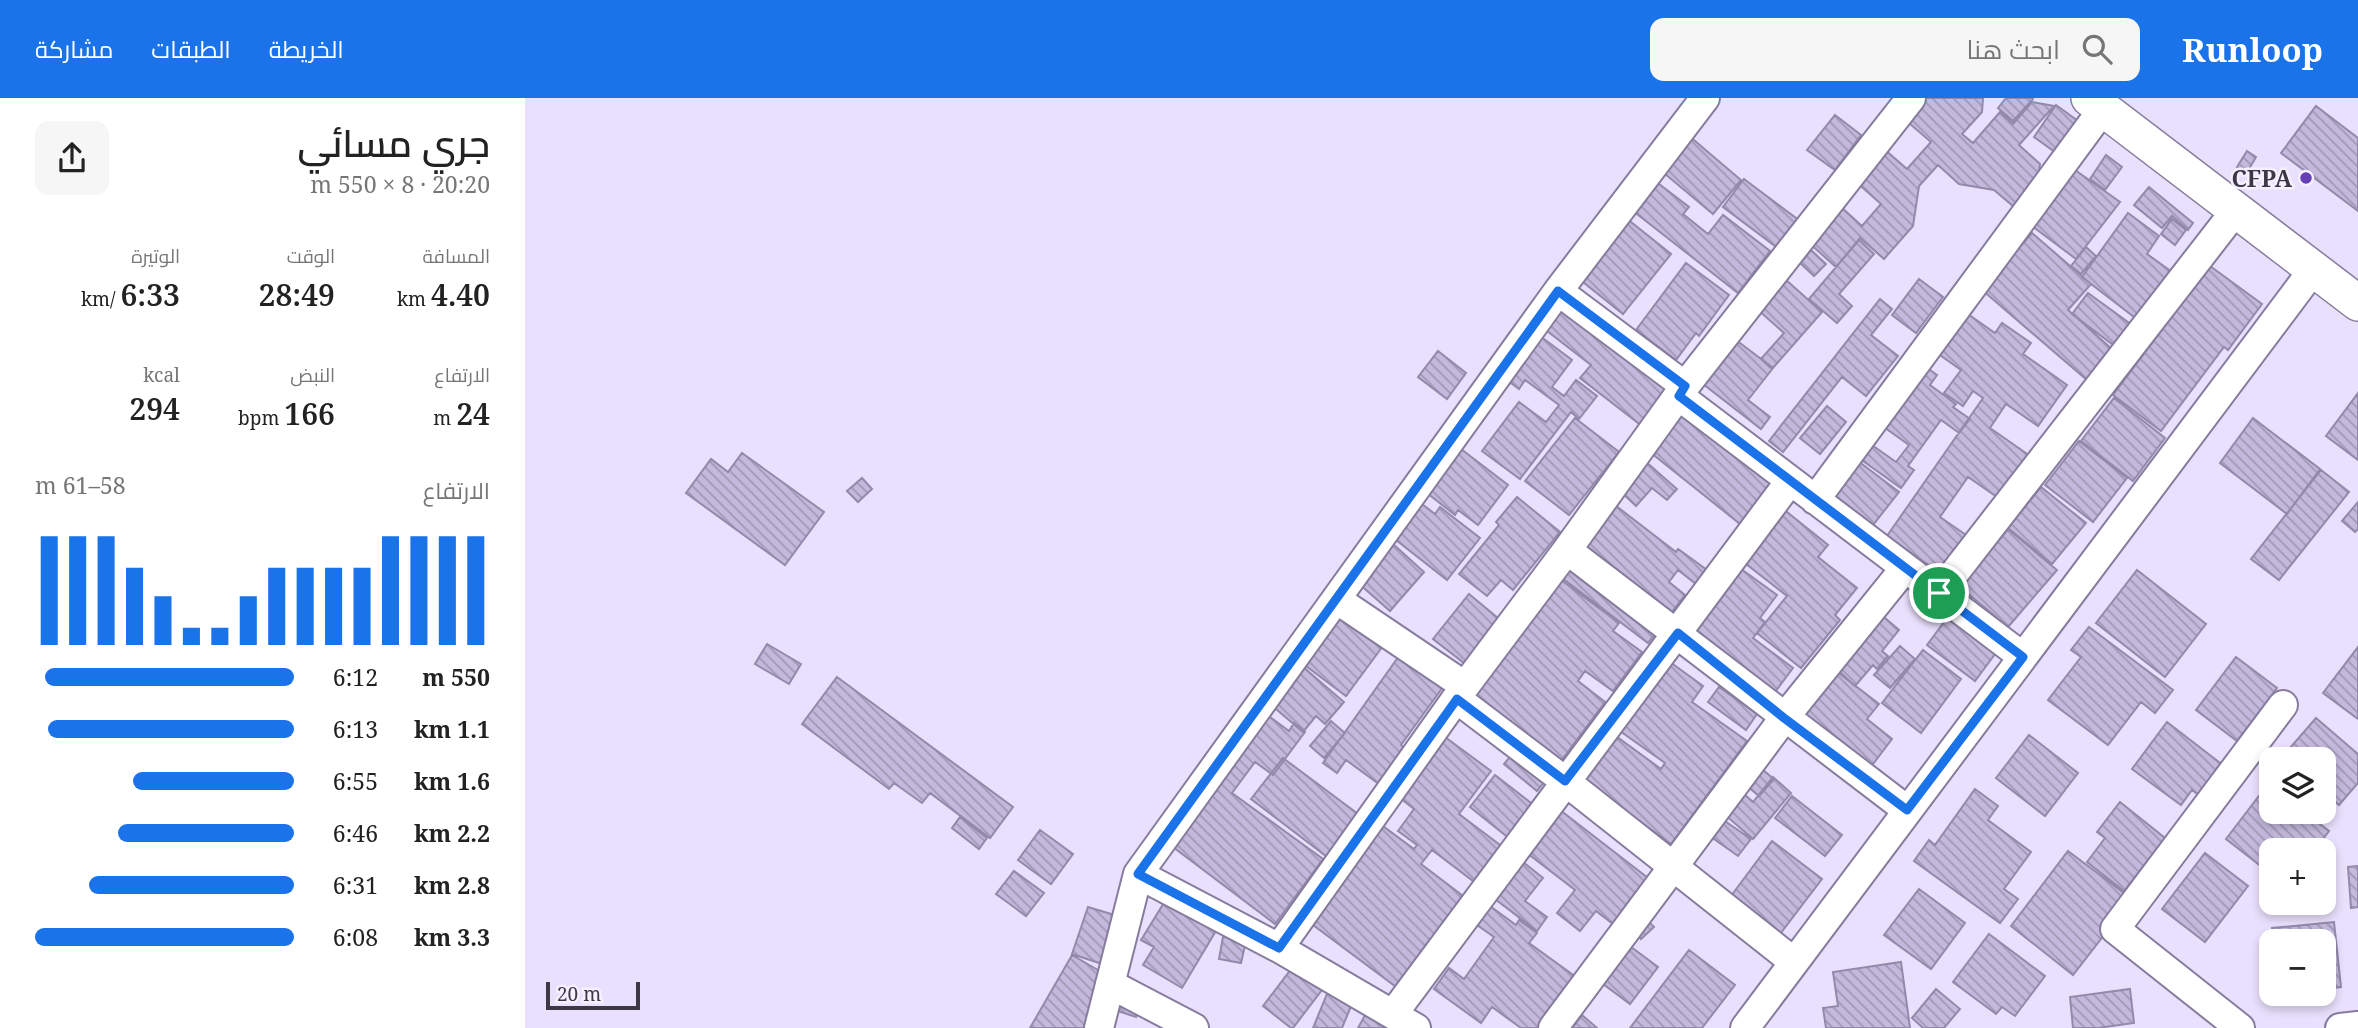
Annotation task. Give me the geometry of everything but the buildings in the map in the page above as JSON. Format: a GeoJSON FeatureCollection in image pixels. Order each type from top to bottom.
{"type":"FeatureCollection","features":[{"type":"Feature","properties":{"kind":"street"},"geometry":{"type":"LineString","coordinates":[[1099,1028],[1138,874],[1558,291],[1706,98]]}},
{"type":"Feature","properties":{"kind":"street"},"geometry":{"type":"LineString","coordinates":[[1279,948],[1461,692],[1682,391],[1911,98]]}},
{"type":"Feature","properties":{"kind":"street"},"geometry":{"type":"LineString","coordinates":[[1815,500],[2096,104],[2358,303]]}},
{"type":"Feature","properties":{"kind":"street"},"geometry":{"type":"LineString","coordinates":[[1939,593],[2236,210]]}},
{"type":"Feature","properties":{"kind":"street"},"geometry":{"type":"LineString","coordinates":[[1745,1028],[2313,270]]}},
{"type":"Feature","properties":{"kind":"street"},"geometry":{"type":"LineString","coordinates":[[1558,291],[1790,481],[2023,657]]}},
{"type":"Feature","properties":{"kind":"street"},"geometry":{"type":"LineString","coordinates":[[1138,874],[1279,948],[1404,1021],[1565,781],[1790,481]]}},
{"type":"Feature","properties":{"kind":"street"},"geometry":{"type":"LineString","coordinates":[[1567,551],[1907,810]]}},
{"type":"Feature","properties":{"kind":"street"},"geometry":{"type":"LineString","coordinates":[[1553,1028],[1784,718],[1905,568]]}},
{"type":"Feature","properties":{"kind":"street"},"geometry":{"type":"LineString","coordinates":[[1336,599],[1461,692],[1565,781],[1794,962]]}},
{"type":"Feature","properties":{"kind":"street"},"geometry":{"type":"LineString","coordinates":[[2240,1028],[2115,929],[2283,705]]}},
{"type":"Feature","properties":{"kind":"street"},"geometry":{"type":"LineString","coordinates":[[1111,984],[1194,1028]]}},
{"type":"Feature","properties":{"kind":"street"},"geometry":{"type":"LineString","coordinates":[[2340,1028],[2358,1026]]}},
{"type":"Feature","properties":{"kind":"place","name":"CFPA"},"geometry":{"type":"Point","coordinates":[2306,178]}},
{"type":"Feature","properties":{"kind":"route"},"geometry":{"type":"LineString","coordinates":[[1558,291],[1685,386],[1679,396],[1939,593],[2023,657],[1907,810],[1784,718],[1678,633],[1565,781],[1457,699],[1279,948],[1138,874],[1558,291]]}}]}
